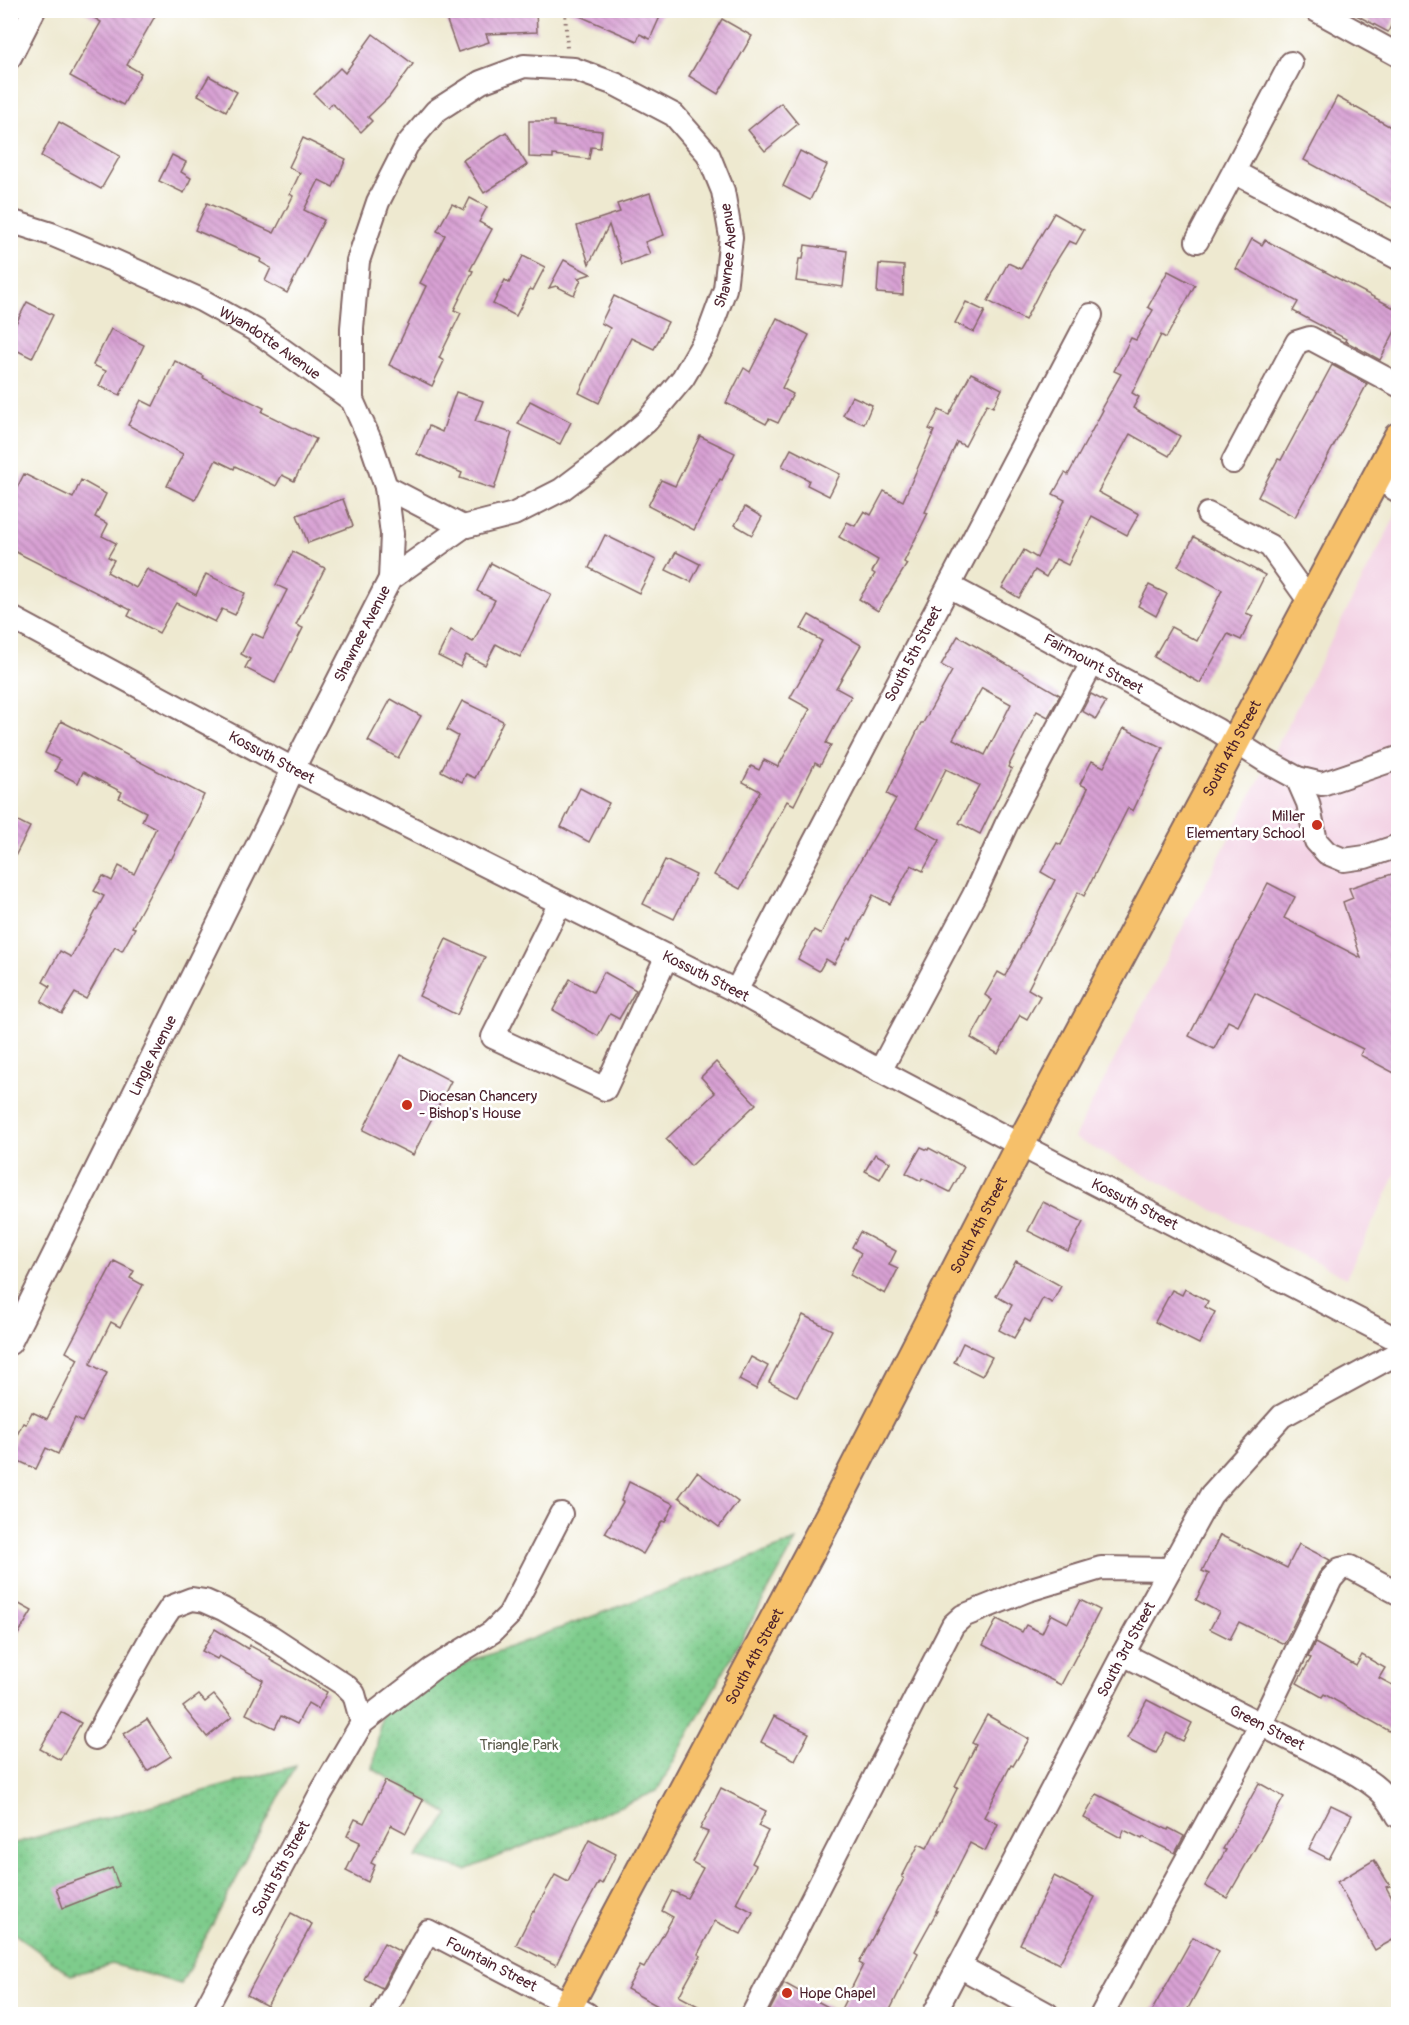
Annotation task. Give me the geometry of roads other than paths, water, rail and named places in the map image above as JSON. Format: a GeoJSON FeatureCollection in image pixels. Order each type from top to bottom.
{"type":"FeatureCollection","features":[{"type":"Feature","properties":{"kind":"main road","name":"South 4th Street"},"geometry":{"type":"LineString","coordinates":[[574,2011],[1020,1145],[1310,602],[1388,484],[1398,437]]}},
{"type":"Feature","properties":{"kind":"street"},"geometry":{"type":"LineString","coordinates":[[10,57],[34,10]]}},
{"type":"Feature","properties":{"kind":"street"},"geometry":{"type":"LineString","coordinates":[[1316,10],[1398,55]]}},
{"type":"Feature","properties":{"kind":"street"},"geometry":{"type":"LineString","coordinates":[[1197,241],[1291,63]]}},
{"type":"Feature","properties":{"kind":"street","name":"Shawnee Avenue"},"geometry":{"type":"LineString","coordinates":[[293,769],[390,579],[463,527],[514,514],[561,490],[647,422],[683,378],[708,335],[725,290],[731,237],[723,191],[708,154],[674,115],[615,84],[568,68],[524,66],[481,81],[436,111],[407,145],[378,202],[358,261],[352,328],[352,400]]}},
{"type":"Feature","properties":{"kind":"street"},"geometry":{"type":"LineString","coordinates":[[1234,172],[1398,258]]}},
{"type":"Feature","properties":{"kind":"street","name":"Wyandotte Avenue"},"geometry":{"type":"LineString","coordinates":[[10,221],[51,234],[110,258],[201,300],[255,330],[352,400],[370,440],[386,487],[392,534],[390,579]]}},
{"type":"Feature","properties":{"kind":"street","name":"South 5th Street"},"geometry":{"type":"LineString","coordinates":[[736,991],[1090,315]]}},
{"type":"Feature","properties":{"kind":"street"},"geometry":{"type":"LineString","coordinates":[[1233,462],[1297,342],[1310,338],[1398,384]]}},
{"type":"Feature","properties":{"kind":"street"},"geometry":{"type":"LineString","coordinates":[[386,487],[463,527]]}},
{"type":"Feature","properties":{"kind":"street"},"geometry":{"type":"LineString","coordinates":[[1208,514],[1270,546],[1310,602]]}},
{"type":"Feature","properties":{"kind":"street","name":"Fairmount Street"},"geometry":{"type":"LineString","coordinates":[[949,586],[1236,740],[1264,760],[1297,778],[1322,784],[1398,759]]}},
{"type":"Feature","properties":{"kind":"street","name":"Kossuth Street"},"geometry":{"type":"LineString","coordinates":[[10,617],[293,769],[736,991],[1020,1145],[1398,1340]]}},
{"type":"Feature","properties":{"kind":"street"},"geometry":{"type":"LineString","coordinates":[[880,1071],[974,895],[1006,825],[1092,663]]}},
{"type":"Feature","properties":{"kind":"street","name":"Lingle Avenue"},"geometry":{"type":"LineString","coordinates":[[10,1343],[271,818],[293,769]]}},
{"type":"Feature","properties":{"kind":"street"},"geometry":{"type":"LineString","coordinates":[[1297,778],[1308,803],[1316,841],[1327,853],[1344,860],[1365,857],[1398,846]]}},
{"type":"Feature","properties":{"kind":"street"},"geometry":{"type":"LineString","coordinates":[[560,903],[493,1037],[605,1089],[667,956]]}},
{"type":"Feature","properties":{"kind":"street","name":"South 3rd Street"},"geometry":{"type":"LineString","coordinates":[[934,2014],[1123,1654],[1211,1495],[1282,1416],[1398,1353]]}},
{"type":"Feature","properties":{"kind":"street"},"geometry":{"type":"LineString","coordinates":[[96,1738],[153,1634],[171,1607],[192,1599],[205,1601],[223,1609],[337,1679],[354,1694],[362,1723],[432,1669],[492,1632],[509,1615],[561,1514]]}},
{"type":"Feature","properties":{"kind":"street"},"geometry":{"type":"LineString","coordinates":[[753,2014],[953,1625],[963,1616],[1028,1590],[1101,1568],[1170,1569]]}},
{"type":"Feature","properties":{"kind":"street"},"geometry":{"type":"LineString","coordinates":[[1102,2014],[1261,1724],[1331,1579],[1340,1569],[1350,1568],[1398,1593]]}},
{"type":"Feature","properties":{"kind":"street","name":"Green Street"},"geometry":{"type":"LineString","coordinates":[[1123,1654],[1350,1770],[1373,1784],[1390,1800],[1398,1816]]}},
{"type":"Feature","properties":{"kind":"street","name":"South 5th Street"},"geometry":{"type":"LineString","coordinates":[[203,2014],[321,1793],[362,1723]]}},
{"type":"Feature","properties":{"kind":"street","name":"Fountain Street"},"geometry":{"type":"LineString","coordinates":[[383,2014],[428,1931],[574,2011]]}},
{"type":"Feature","properties":{"kind":"street"},"geometry":{"type":"LineString","coordinates":[[959,1966],[1047,2014]]}},
{"type":"Feature","properties":{"kind":"place","name":"Miller Elementary School"},"geometry":{"type":"Point","coordinates":[1317,825]}},
{"type":"Feature","properties":{"kind":"place","name":"Diocesan Chancery - Bishop's House"},"geometry":{"type":"Point","coordinates":[407,1105]}},
{"type":"Feature","properties":{"kind":"place","name":"Hope Chapel"},"geometry":{"type":"Point","coordinates":[787,1993]}},
{"type":"Feature","properties":{"kind":"park label","name":"Triangle Park"},"geometry":{"type":"Point","coordinates":[519,1745]}}]}
